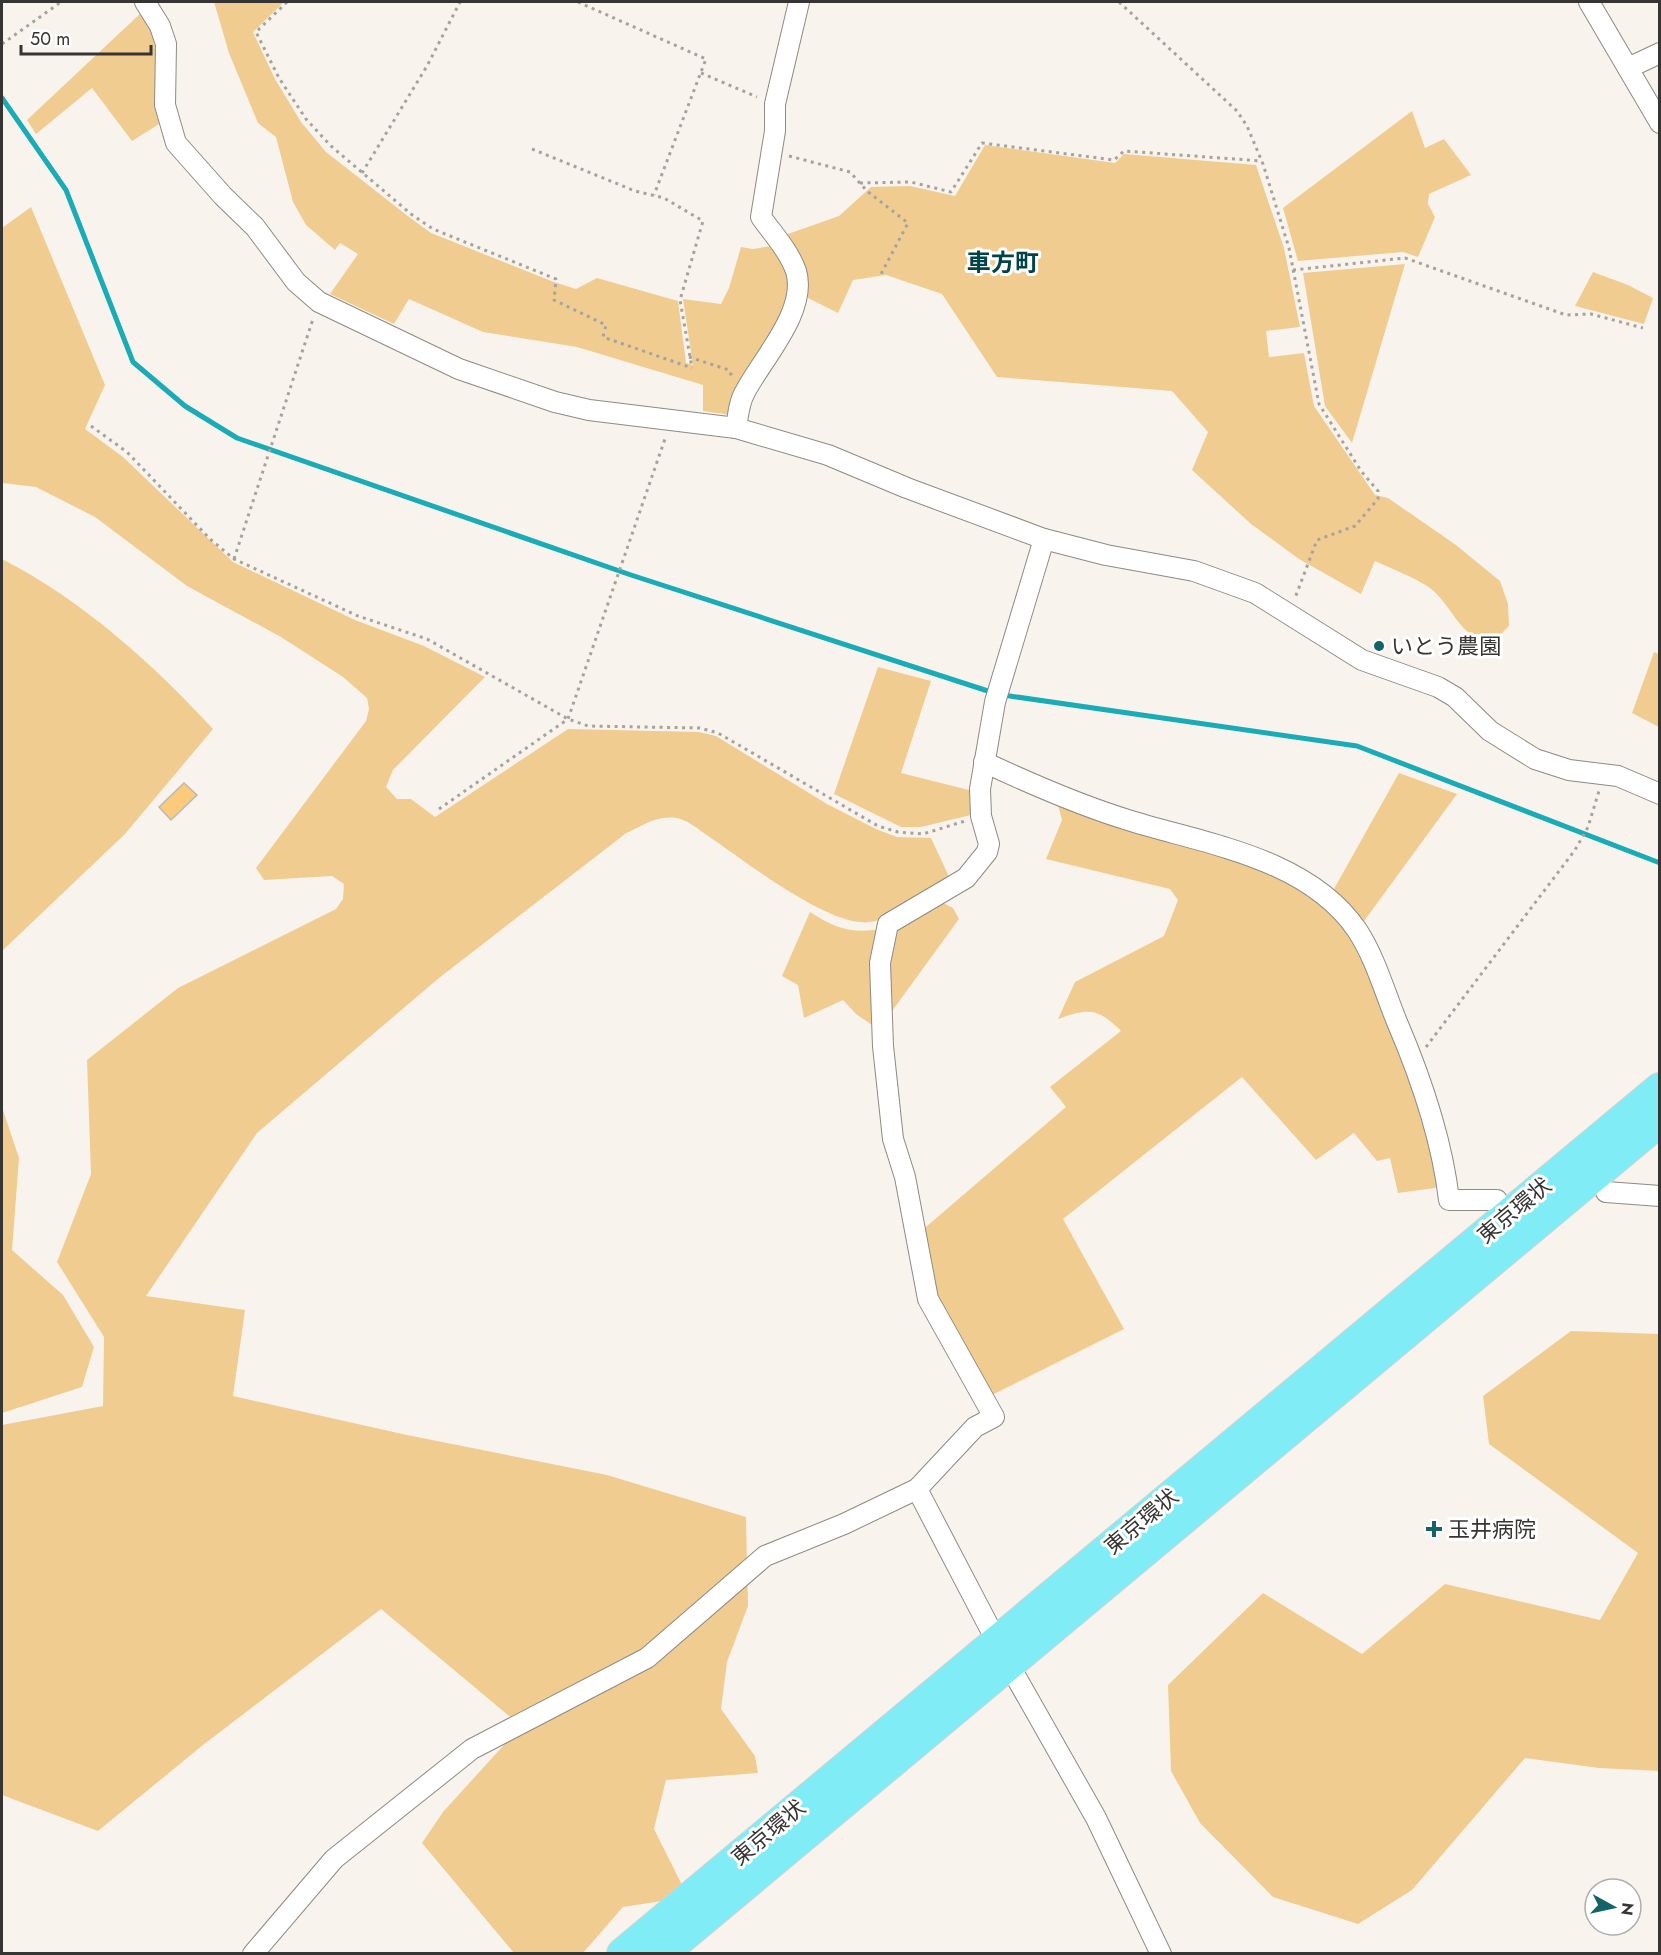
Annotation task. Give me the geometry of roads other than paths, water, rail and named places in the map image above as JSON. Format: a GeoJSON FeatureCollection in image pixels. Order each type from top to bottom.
{"type":"FeatureCollection","features":[{"type":"Feature","properties":{"kind":"highway","name":"東京環状"},"geometry":{"type":"LineString","coordinates":[[661,1953],[1003,1651],[1659,1089]]}},
{"type":"Feature","properties":{"kind":"highway","name":"東京環状"},"geometry":{"type":"LineString","coordinates":[[623,1953],[1003,1651],[1659,1120]]}},
{"type":"Feature","properties":{"kind":"street"},"geometry":{"type":"LineString","coordinates":[[145,2],[160,26],[166,44],[165,105],[176,143],[223,196],[255,227],[296,282],[319,302],[459,369],[511,388],[589,410],[736,428],[828,455],[1044,539],[1106,555],[1194,571],[1255,593],[1332,644],[1362,660],[1438,687],[1455,697],[1490,731],[1535,759],[1569,770],[1618,776],[1659,795]]}},
{"type":"Feature","properties":{"kind":"street"},"geometry":{"type":"LineString","coordinates":[[736,428],[744,393],[770,354],[794,307],[798,291],[796,273],[789,255],[761,217],[772,152],[775,104],[799,2]]}},
{"type":"Feature","properties":{"kind":"street"},"geometry":{"type":"LineString","coordinates":[[1589,2],[1659,123]]}},
{"type":"Feature","properties":{"kind":"street"},"geometry":{"type":"LineString","coordinates":[[1628,68],[1659,53]]}},
{"type":"Feature","properties":{"kind":"street"},"geometry":{"type":"LineString","coordinates":[[253,1953],[334,1859],[472,1749],[647,1658],[765,1556],[844,1524],[917,1489],[975,1427],[994,1417],[928,1299],[905,1177],[893,1140],[886,1094],[880,963],[888,924],[966,878],[987,852],[989,844],[981,816],[980,789],[984,762],[998,692],[1044,539]]}},
{"type":"Feature","properties":{"kind":"street"},"geometry":{"type":"LineString","coordinates":[[984,762],[1091,808],[1240,851],[1287,872],[1327,899],[1357,930],[1415,1063],[1446,1169],[1449,1200],[1497,1200]]}},
{"type":"Feature","properties":{"kind":"street"},"geometry":{"type":"LineString","coordinates":[[1606,1192],[1659,1196]]}},
{"type":"Feature","properties":{"kind":"street"},"geometry":{"type":"LineString","coordinates":[[917,1489],[1095,1818],[1161,1953]]}},
{"type":"Feature","properties":{"kind":"waterway"},"geometry":{"type":"LineString","coordinates":[[2,98],[66,190],[133,362],[185,406],[237,438],[631,575],[994,693]]}},
{"type":"Feature","properties":{"kind":"waterway"},"geometry":{"type":"LineString","coordinates":[[1003,695],[1357,746],[1660,863]]}},
{"type":"Feature","properties":{"kind":"place","name":"いとう農園"},"geometry":{"type":"Point","coordinates":[1379,646]}},
{"type":"Feature","properties":{"kind":"place","name":"玉井病院"},"geometry":{"type":"Point","coordinates":[1434,1529]}},
{"type":"Feature","properties":{"kind":"district","name":"車方町"},"geometry":{"type":"Point","coordinates":[1003,263]}}]}
